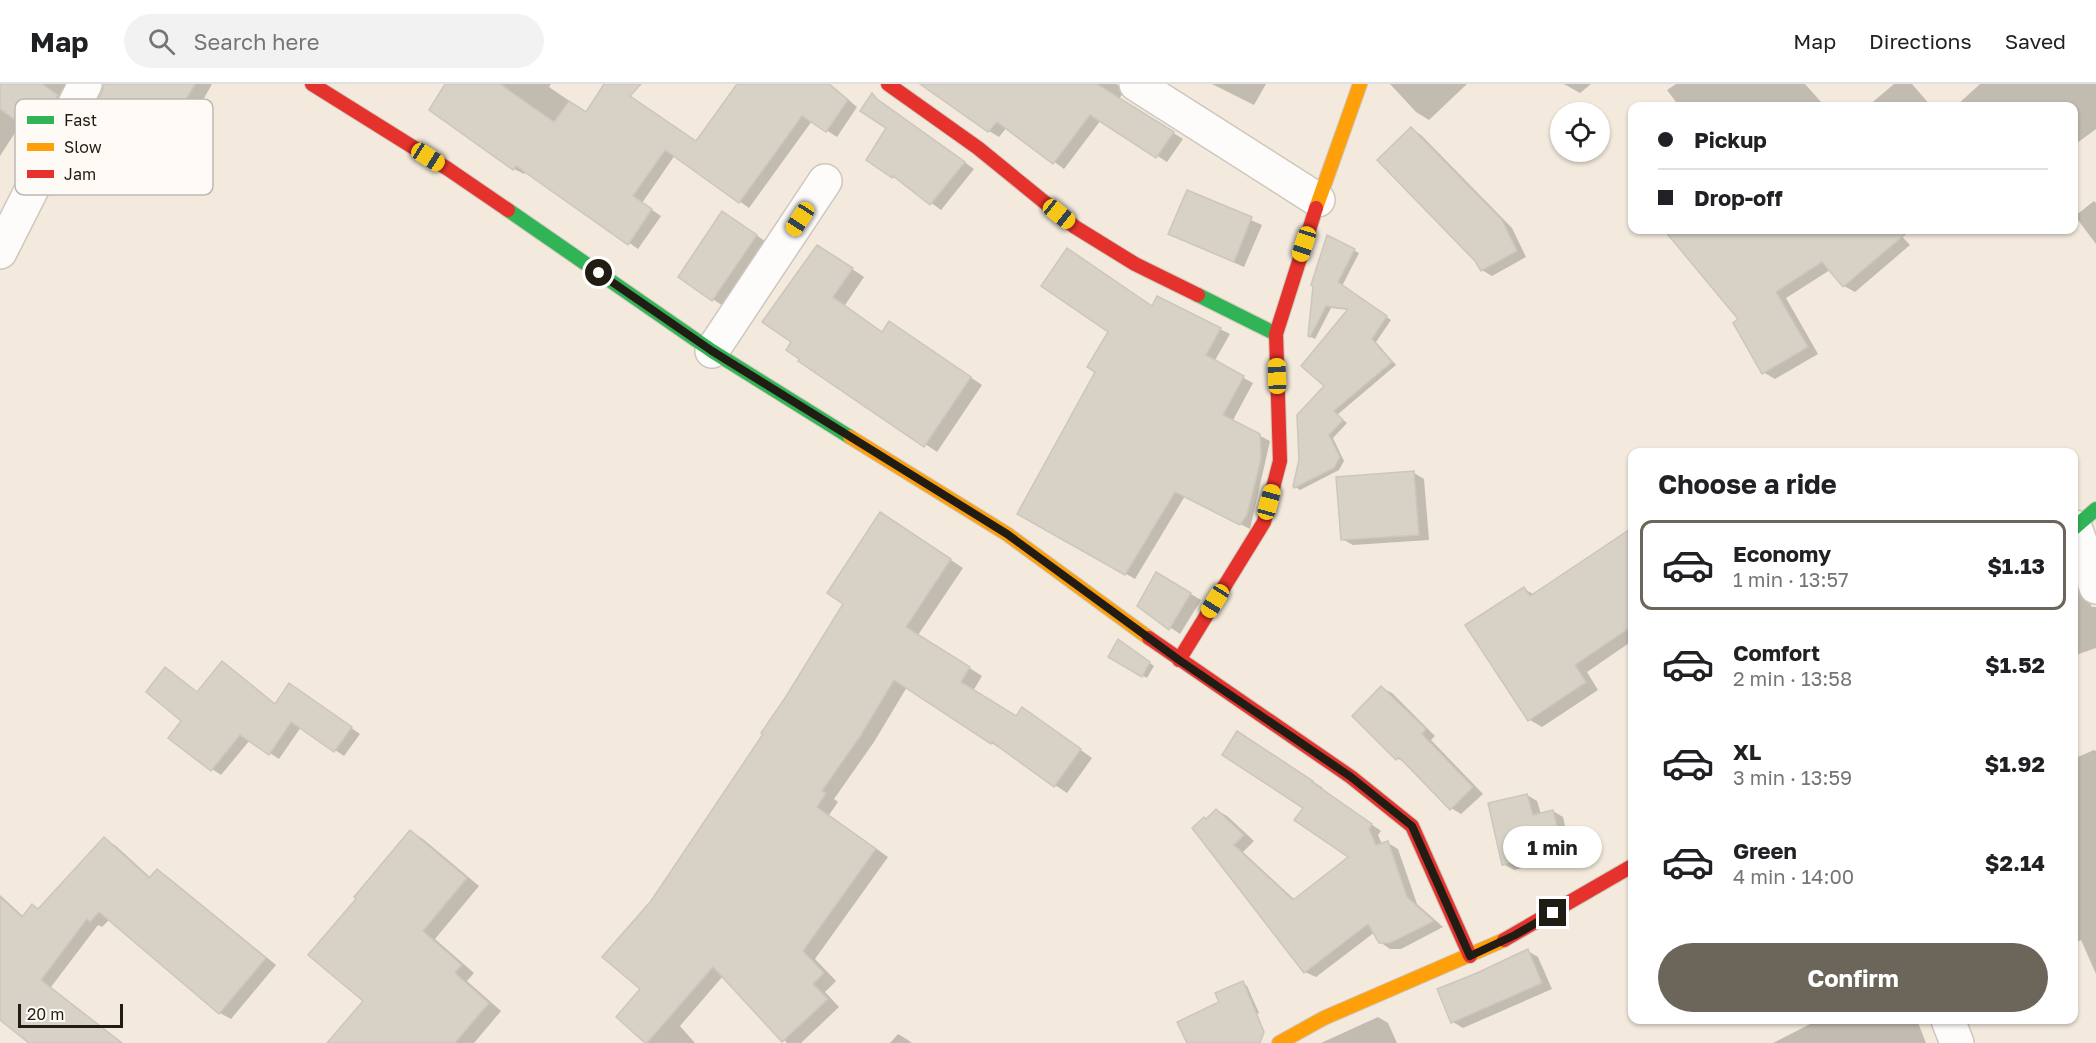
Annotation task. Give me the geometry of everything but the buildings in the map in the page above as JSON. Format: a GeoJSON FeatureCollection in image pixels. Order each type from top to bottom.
{"type":"FeatureCollection","features":[{"type":"Feature","properties":{"kind":"street"},"geometry":{"type":"LineString","coordinates":[[77,99],[85,84]]}},
{"type":"Feature","properties":{"kind":"street"},"geometry":{"type":"LineString","coordinates":[[312,84],[448,169],[712,351],[1007,534],[1179,660],[1351,777],[1412,826],[1470,956]]}},
{"type":"Feature","properties":{"kind":"street"},"geometry":{"type":"LineString","coordinates":[[888,84],[978,148],[1075,227],[1135,264],[1276,334]]}},
{"type":"Feature","properties":{"kind":"street"},"geometry":{"type":"LineString","coordinates":[[1136,84],[1318,200]]}},
{"type":"Feature","properties":{"kind":"street"},"geometry":{"type":"LineString","coordinates":[[1179,660],[1264,522],[1280,461],[1276,334],[1318,200],[1360,84]]}},
{"type":"Feature","properties":{"kind":"street"},"geometry":{"type":"LineString","coordinates":[[712,351],[825,181]]}},
{"type":"Feature","properties":{"kind":"street"},"geometry":{"type":"LineString","coordinates":[[0,252],[29,195]]}},
{"type":"Feature","properties":{"kind":"street"},"geometry":{"type":"LineString","coordinates":[[2081,522],[2096,587]]}},
{"type":"Feature","properties":{"kind":"street"},"geometry":{"type":"LineString","coordinates":[[1279,1043],[1323,1018],[1515,935],[1628,868]]}},
{"type":"Feature","properties":{"kind":"street"},"geometry":{"type":"LineString","coordinates":[[1950,1024],[1957,1043]]}},
{"type":"Feature","properties":{"kind":"traffic: fast"},"geometry":{"type":"LineString","coordinates":[[508,210],[712,351],[850,437]]}},
{"type":"Feature","properties":{"kind":"traffic: fast"},"geometry":{"type":"LineString","coordinates":[[1198,295],[1276,334]]}},
{"type":"Feature","properties":{"kind":"traffic: fast"},"geometry":{"type":"LineString","coordinates":[[2078,525],[2096,509]]}},
{"type":"Feature","properties":{"kind":"traffic: slow"},"geometry":{"type":"LineString","coordinates":[[1316,208],[1360,84]]}},
{"type":"Feature","properties":{"kind":"traffic: slow"},"geometry":{"type":"LineString","coordinates":[[850,437],[1007,534],[1149,638]]}},
{"type":"Feature","properties":{"kind":"traffic: slow"},"geometry":{"type":"LineString","coordinates":[[1279,1043],[1324,1018],[1504,940]]}},
{"type":"Feature","properties":{"kind":"traffic: jam"},"geometry":{"type":"LineString","coordinates":[[312,84],[448,169],[508,210]]}},
{"type":"Feature","properties":{"kind":"traffic: jam"},"geometry":{"type":"LineString","coordinates":[[888,84],[978,148],[1075,227],[1135,264],[1198,295]]}},
{"type":"Feature","properties":{"kind":"traffic: jam"},"geometry":{"type":"LineString","coordinates":[[1179,660],[1264,522],[1280,461],[1276,334],[1316,208]]}},
{"type":"Feature","properties":{"kind":"traffic: jam"},"geometry":{"type":"LineString","coordinates":[[1149,638],[1351,777],[1412,826],[1470,956]]}},
{"type":"Feature","properties":{"kind":"traffic: jam"},"geometry":{"type":"LineString","coordinates":[[1504,940],[1628,868]]}},
{"type":"Feature","properties":{"kind":"route"},"geometry":{"type":"LineString","coordinates":[[599,273],[712,351],[1007,534],[1179,660],[1351,777],[1412,826],[1470,956],[1515,935],[1553,913]]}}]}
